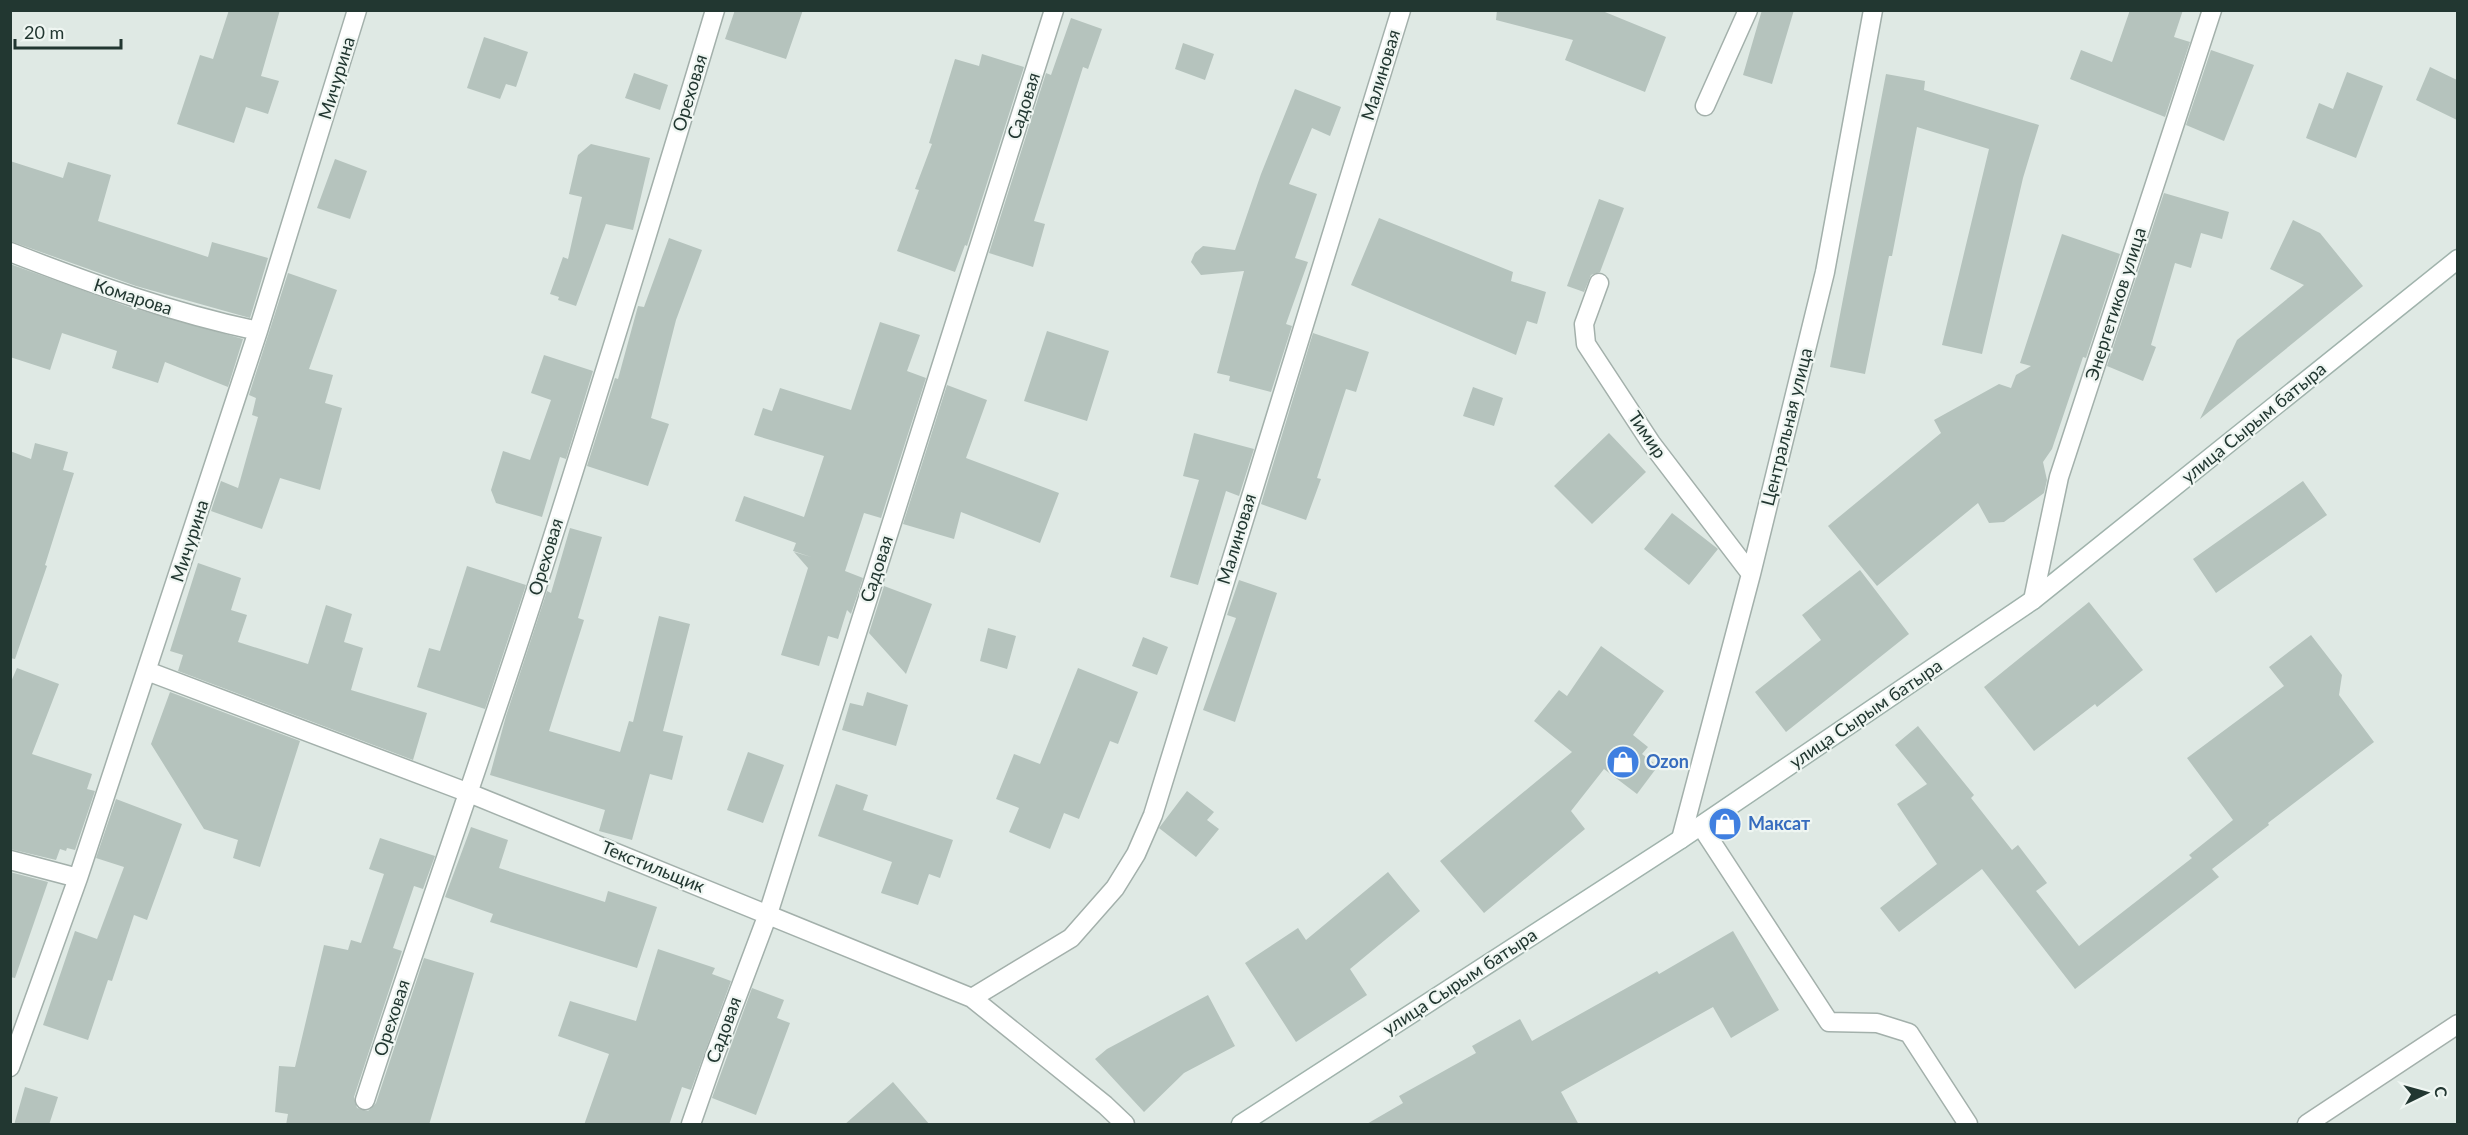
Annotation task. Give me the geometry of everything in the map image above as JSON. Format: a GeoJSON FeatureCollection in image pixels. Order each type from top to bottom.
{"type":"FeatureCollection","features":[{"type":"Feature","properties":{"kind":"street","name":"Мичурина"},"geometry":{"type":"LineString","coordinates":[[10,1067],[78,878],[147,672],[258,331],[357,10]]}},
{"type":"Feature","properties":{"kind":"street","name":"Ореховая"},"geometry":{"type":"LineString","coordinates":[[365,1100],[537,587],[715,10]]}},
{"type":"Feature","properties":{"kind":"street","name":"Садовая"},"geometry":{"type":"LineString","coordinates":[[691,1125],[768,914],[797,816],[1054,10]]}},
{"type":"Feature","properties":{"kind":"street","name":"Малиновая"},"geometry":{"type":"LineString","coordinates":[[972,998],[1071,938],[1115,888],[1136,854],[1153,815],[1401,10]]}},
{"type":"Feature","properties":{"kind":"street"},"geometry":{"type":"LineString","coordinates":[[1705,106],[1748,10]]}},
{"type":"Feature","properties":{"kind":"street","name":"Центральная улица"},"geometry":{"type":"LineString","coordinates":[[1681,839],[1825,272],[1873,10]]}},
{"type":"Feature","properties":{"kind":"street","name":"Энергетиков улица"},"geometry":{"type":"LineString","coordinates":[[2033,600],[2059,477],[2212,10]]}},
{"type":"Feature","properties":{"kind":"street","name":"Комарова"},"geometry":{"type":"LineString","coordinates":[[10,252],[79,279],[198,318],[258,331]]}},
{"type":"Feature","properties":{"kind":"street","name":"улица Сырым батыра"},"geometry":{"type":"LineString","coordinates":[[1241,1125],[1701,826],[2033,600],[2457,259]]}},
{"type":"Feature","properties":{"kind":"street","name":"Тимир"},"geometry":{"type":"LineString","coordinates":[[1599,284],[1584,324],[1587,344],[1652,443],[1750,574]]}},
{"type":"Feature","properties":{"kind":"street","name":"Текстильщик"},"geometry":{"type":"LineString","coordinates":[[147,672],[469,793],[972,998],[1105,1105],[1125,1125]]}},
{"type":"Feature","properties":{"kind":"street"},"geometry":{"type":"LineString","coordinates":[[1701,826],[1829,1022],[1877,1023],[1909,1033],[1968,1125]]}},
{"type":"Feature","properties":{"kind":"street"},"geometry":{"type":"LineString","coordinates":[[10,860],[78,878]]}},
{"type":"Feature","properties":{"kind":"street"},"geometry":{"type":"LineString","coordinates":[[2307,1125],[2457,1024]]}},
{"type":"Feature","properties":{"kind":"building"},"geometry":{"type":"Polygon","coordinates":[[[229,10],[280,10],[261,76],[279,81],[268,114],[246,107],[234,143],[177,124],[200,55],[213,59],[229,10]]]}},
{"type":"Feature","properties":{"kind":"building"},"geometry":{"type":"Polygon","coordinates":[[[735,10],[803,10],[786,59],[725,39],[735,10]]]}},
{"type":"Feature","properties":{"kind":"building"},"geometry":{"type":"Polygon","coordinates":[[[1497,10],[1600,10],[1666,37],[1645,92],[1565,60],[1573,40],[1496,20],[1497,10]]]}},
{"type":"Feature","properties":{"kind":"building"},"geometry":{"type":"Polygon","coordinates":[[[1762,10],[1794,10],[1772,84],[1743,75],[1762,10]]]}},
{"type":"Feature","properties":{"kind":"building"},"geometry":{"type":"Polygon","coordinates":[[[2130,10],[2183,10],[2174,37],[2190,42],[2165,117],[2070,79],[2081,50],[2112,62],[2130,10]]]}},
{"type":"Feature","properties":{"kind":"building"},"geometry":{"type":"Polygon","coordinates":[[[1071,18],[1102,29],[1088,69],[1083,67],[1034,221],[1045,224],[1033,267],[989,253],[1046,73],[1051,75],[1071,18]]]}},
{"type":"Feature","properties":{"kind":"building"},"geometry":{"type":"Polygon","coordinates":[[[484,37],[528,52],[516,87],[506,84],[500,99],[467,88],[484,37]]]}},
{"type":"Feature","properties":{"kind":"building"},"geometry":{"type":"Polygon","coordinates":[[[1183,43],[1214,54],[1205,80],[1175,69],[1183,43]]]}},
{"type":"Feature","properties":{"kind":"building"},"geometry":{"type":"Polygon","coordinates":[[[2211,50],[2254,65],[2224,141],[2186,125],[2211,50]]]}},
{"type":"Feature","properties":{"kind":"building"},"geometry":{"type":"Polygon","coordinates":[[[982,54],[1024,67],[967,246],[965,245],[955,272],[897,251],[919,190],[915,189],[932,144],[929,143],[955,59],[979,66],[982,54]]]}},
{"type":"Feature","properties":{"kind":"building"},"geometry":{"type":"Polygon","coordinates":[[[2430,67],[2457,80],[2457,120],[2416,100],[2430,67]]]}},
{"type":"Feature","properties":{"kind":"building"},"geometry":{"type":"Polygon","coordinates":[[[2347,72],[2383,86],[2356,158],[2306,138],[2319,103],[2333,109],[2347,72]]]}},
{"type":"Feature","properties":{"kind":"building"},"geometry":{"type":"Polygon","coordinates":[[[634,73],[668,85],[660,110],[625,98],[634,73]]]}},
{"type":"Feature","properties":{"kind":"building"},"geometry":{"type":"Polygon","coordinates":[[[1886,74],[1925,81],[1924,90],[2039,125],[2023,178],[1982,354],[1942,345],[1989,149],[1917,127],[1892,256],[1889,256],[1865,374],[1830,367],[1886,74]]]}},
{"type":"Feature","properties":{"kind":"building"},"geometry":{"type":"Polygon","coordinates":[[[1295,89],[1341,107],[1330,136],[1312,128],[1289,184],[1317,194],[1295,258],[1308,262],[1286,324],[1292,326],[1271,392],[1229,381],[1230,376],[1217,373],[1244,271],[1201,275],[1191,262],[1195,253],[1203,246],[1235,250],[1261,174],[1295,89]]]}},
{"type":"Feature","properties":{"kind":"building"},"geometry":{"type":"Polygon","coordinates":[[[591,144],[650,158],[633,230],[606,224],[576,306],[558,300],[559,297],[550,294],[563,257],[568,259],[582,197],[569,194],[578,155],[591,144]]]}},
{"type":"Feature","properties":{"kind":"building"},"geometry":{"type":"Polygon","coordinates":[[[335,159],[367,171],[350,219],[317,208],[335,159]]]}},
{"type":"Feature","properties":{"kind":"building"},"geometry":{"type":"Polygon","coordinates":[[[10,161],[63,178],[68,162],[111,175],[98,221],[208,257],[212,242],[268,258],[250,318],[136,286],[10,241],[10,161]]]}},
{"type":"Feature","properties":{"kind":"building"},"geometry":{"type":"Polygon","coordinates":[[[2164,193],[2229,212],[2222,239],[2201,233],[2191,268],[2175,263],[2151,345],[2156,347],[2143,381],[2107,366],[2164,193]]]}},
{"type":"Feature","properties":{"kind":"building"},"geometry":{"type":"Polygon","coordinates":[[[1599,199],[1624,208],[1600,272],[1591,275],[1584,292],[1567,286],[1599,199]]]}},
{"type":"Feature","properties":{"kind":"building"},"geometry":{"type":"Polygon","coordinates":[[[1379,218],[1513,272],[1511,281],[1546,292],[1537,324],[1527,321],[1516,355],[1351,285],[1379,218]]]}},
{"type":"Feature","properties":{"kind":"building"},"geometry":{"type":"Polygon","coordinates":[[[2293,220],[2320,233],[2363,286],[2200,419],[2237,340],[2304,285],[2270,269],[2293,220]]]}},
{"type":"Feature","properties":{"kind":"building"},"geometry":{"type":"Polygon","coordinates":[[[2062,234],[2120,254],[2086,358],[2083,357],[2052,449],[2043,462],[2047,480],[2044,493],[2004,522],[1989,523],[1978,503],[1877,586],[1828,526],[1941,433],[1934,420],[1999,384],[2011,388],[2016,375],[2031,366],[2020,363],[2062,234]]]}},
{"type":"Feature","properties":{"kind":"building"},"geometry":{"type":"Polygon","coordinates":[[[669,238],[702,250],[676,320],[651,418],[669,424],[648,486],[587,466],[615,378],[618,379],[638,306],[644,307],[669,238]]]}},
{"type":"Feature","properties":{"kind":"building"},"geometry":{"type":"Polygon","coordinates":[[[10,264],[129,307],[243,339],[228,387],[165,362],[158,383],[112,368],[117,351],[62,333],[50,370],[10,357],[10,264]]]}},
{"type":"Feature","properties":{"kind":"building"},"geometry":{"type":"Polygon","coordinates":[[[288,273],[337,290],[309,369],[333,375],[325,403],[342,408],[320,490],[280,478],[262,529],[211,511],[221,481],[238,488],[258,417],[252,415],[256,398],[249,395],[288,273]]]}},
{"type":"Feature","properties":{"kind":"building"},"geometry":{"type":"Polygon","coordinates":[[[880,322],[920,335],[907,371],[926,378],[881,518],[864,513],[845,571],[863,578],[851,614],[847,610],[838,639],[828,636],[819,666],[781,655],[808,568],[794,552],[811,557],[793,551],[796,543],[735,521],[744,496],[804,517],[824,456],[754,435],[763,408],[772,411],[780,388],[851,410],[880,322]]]}},
{"type":"Feature","properties":{"kind":"building"},"geometry":{"type":"Polygon","coordinates":[[[1047,331],[1109,351],[1087,421],[1024,401],[1047,331]]]}},
{"type":"Feature","properties":{"kind":"building"},"geometry":{"type":"Polygon","coordinates":[[[1313,333],[1369,352],[1356,392],[1346,389],[1317,478],[1321,479],[1306,520],[1261,504],[1313,333]]]}},
{"type":"Feature","properties":{"kind":"building"},"geometry":{"type":"Polygon","coordinates":[[[544,355],[593,371],[566,459],[560,457],[542,517],[496,503],[491,490],[503,451],[530,460],[551,400],[531,393],[544,355]]]}},
{"type":"Feature","properties":{"kind":"building"},"geometry":{"type":"Polygon","coordinates":[[[947,385],[987,400],[966,458],[1059,493],[1040,543],[961,512],[954,539],[903,524],[947,385]]]}},
{"type":"Feature","properties":{"kind":"building"},"geometry":{"type":"Polygon","coordinates":[[[1473,387],[1503,398],[1494,426],[1463,416],[1473,387]]]}},
{"type":"Feature","properties":{"kind":"building"},"geometry":{"type":"Polygon","coordinates":[[[1194,433],[1254,449],[1239,496],[1226,491],[1198,585],[1170,577],[1199,480],[1183,476],[1194,433]]]}},
{"type":"Feature","properties":{"kind":"building"},"geometry":{"type":"Polygon","coordinates":[[[1609,433],[1646,472],[1592,524],[1554,486],[1609,433]]]}},
{"type":"Feature","properties":{"kind":"building"},"geometry":{"type":"Polygon","coordinates":[[[35,443],[68,452],[63,470],[74,473],[45,565],[47,566],[15,659],[10,658],[10,451],[31,459],[35,443]]]}},
{"type":"Feature","properties":{"kind":"building"},"geometry":{"type":"Polygon","coordinates":[[[2303,481],[2327,515],[2216,593],[2193,559],[2303,481]]]}},
{"type":"Feature","properties":{"kind":"building"},"geometry":{"type":"Polygon","coordinates":[[[1672,513],[1718,549],[1689,585],[1644,549],[1672,513]]]}},
{"type":"Feature","properties":{"kind":"building"},"geometry":{"type":"Polygon","coordinates":[[[570,528],[602,537],[578,618],[584,620],[549,731],[620,752],[629,721],[633,722],[659,616],[690,624],[663,731],[683,736],[672,780],[650,774],[632,840],[599,831],[605,810],[490,775],[506,716],[547,591],[551,593],[570,528]]]}},
{"type":"Feature","properties":{"kind":"building"},"geometry":{"type":"Polygon","coordinates":[[[198,563],[241,578],[231,610],[247,615],[238,642],[308,664],[326,605],[352,614],[344,642],[363,648],[351,690],[427,713],[413,760],[178,671],[183,655],[170,651],[198,563]]]}},
{"type":"Feature","properties":{"kind":"building"},"geometry":{"type":"Polygon","coordinates":[[[467,566],[526,585],[485,709],[417,687],[429,648],[440,651],[467,566]]]}},
{"type":"Feature","properties":{"kind":"building"},"geometry":{"type":"Polygon","coordinates":[[[1860,570],[1909,634],[1786,732],[1755,692],[1821,640],[1802,615],[1860,570]]]}},
{"type":"Feature","properties":{"kind":"building"},"geometry":{"type":"Polygon","coordinates":[[[1239,580],[1277,593],[1235,722],[1203,710],[1236,618],[1227,615],[1239,580]]]}},
{"type":"Feature","properties":{"kind":"building"},"geometry":{"type":"Polygon","coordinates":[[[884,586],[932,604],[906,674],[869,633],[884,586]]]}},
{"type":"Feature","properties":{"kind":"building"},"geometry":{"type":"Polygon","coordinates":[[[2089,602],[2143,670],[2097,707],[2095,704],[2034,751],[1984,687],[2089,602]]]}},
{"type":"Feature","properties":{"kind":"building"},"geometry":{"type":"Polygon","coordinates":[[[988,628],[1016,636],[1007,669],[980,661],[988,628]]]}},
{"type":"Feature","properties":{"kind":"building"},"geometry":{"type":"Polygon","coordinates":[[[2311,635],[2342,675],[2339,695],[2374,742],[2212,869],[2219,877],[2075,989],[1982,869],[1899,932],[1880,908],[1937,864],[1897,804],[1927,784],[1895,745],[1918,726],[1974,795],[1971,798],[2012,850],[2018,845],[2047,883],[2036,891],[2079,946],[2192,858],[2189,855],[2233,820],[2187,758],[2284,686],[2269,667],[2311,635]]]}},
{"type":"Feature","properties":{"kind":"building"},"geometry":{"type":"Polygon","coordinates":[[[1143,637],[1168,647],[1157,675],[1132,666],[1143,637]]]}},
{"type":"Feature","properties":{"kind":"building"},"geometry":{"type":"Polygon","coordinates":[[[1601,646],[1664,691],[1633,735],[1648,747],[1642,754],[1658,766],[1637,794],[1604,769],[1571,811],[1585,829],[1484,913],[1440,861],[1572,752],[1534,721],[1559,690],[1567,696],[1601,646]]]}},
{"type":"Feature","properties":{"kind":"building"},"geometry":{"type":"Polygon","coordinates":[[[17,668],[59,684],[32,754],[92,774],[87,789],[95,791],[75,850],[60,849],[56,860],[10,849],[10,684],[17,668]]]}},
{"type":"Feature","properties":{"kind":"building"},"geometry":{"type":"Polygon","coordinates":[[[1078,668],[1138,692],[1118,744],[1110,741],[1079,819],[1064,813],[1050,849],[1009,832],[1019,808],[996,799],[1014,754],[1040,764],[1078,668]]]}},
{"type":"Feature","properties":{"kind":"building"},"geometry":{"type":"Polygon","coordinates":[[[170,692],[300,741],[260,867],[233,858],[238,840],[204,829],[151,744],[170,692]]]}},
{"type":"Feature","properties":{"kind":"building"},"geometry":{"type":"Polygon","coordinates":[[[867,692],[908,705],[896,746],[842,730],[850,703],[863,706],[867,692]]]}},
{"type":"Feature","properties":{"kind":"building"},"geometry":{"type":"Polygon","coordinates":[[[748,752],[784,765],[763,823],[727,810],[748,752]]]}},
{"type":"Feature","properties":{"kind":"building"},"geometry":{"type":"Polygon","coordinates":[[[836,784],[868,795],[863,810],[953,840],[940,878],[929,874],[918,905],[881,893],[892,862],[818,836],[836,784]]]}},
{"type":"Feature","properties":{"kind":"building"},"geometry":{"type":"Polygon","coordinates":[[[1187,791],[1214,812],[1207,820],[1219,829],[1196,857],[1159,828],[1187,791]]]}},
{"type":"Feature","properties":{"kind":"building"},"geometry":{"type":"Polygon","coordinates":[[[116,799],[182,824],[147,920],[134,915],[112,981],[108,980],[88,1040],[43,1025],[75,931],[97,939],[124,867],[96,858],[116,799]]]}},
{"type":"Feature","properties":{"kind":"building"},"geometry":{"type":"Polygon","coordinates":[[[471,827],[508,840],[499,868],[605,902],[608,891],[657,907],[637,968],[490,922],[493,914],[445,897],[471,827]]]}},
{"type":"Feature","properties":{"kind":"building"},"geometry":{"type":"Polygon","coordinates":[[[380,838],[435,856],[423,889],[414,886],[393,948],[402,951],[354,1097],[357,1108],[368,1111],[376,1103],[424,958],[474,973],[429,1125],[286,1125],[288,1114],[275,1112],[279,1066],[295,1067],[324,945],[348,950],[351,940],[361,943],[384,874],[369,869],[380,838]]]}},
{"type":"Feature","properties":{"kind":"building"},"geometry":{"type":"Polygon","coordinates":[[[10,872],[48,882],[15,978],[10,977],[10,872]]]}},
{"type":"Feature","properties":{"kind":"building"},"geometry":{"type":"Polygon","coordinates":[[[1388,872],[1420,911],[1350,969],[1367,995],[1296,1042],[1245,963],[1298,928],[1306,940],[1388,872]]]}},
{"type":"Feature","properties":{"kind":"building"},"geometry":{"type":"Polygon","coordinates":[[[1733,931],[1779,1010],[1731,1038],[1713,1007],[1561,1092],[1579,1125],[1365,1125],[1403,1103],[1399,1096],[1476,1053],[1472,1046],[1520,1019],[1532,1041],[1657,971],[1659,974],[1733,931]]]}},
{"type":"Feature","properties":{"kind":"building"},"geometry":{"type":"Polygon","coordinates":[[[658,949],[715,968],[712,974],[731,981],[691,1090],[682,1087],[669,1125],[584,1125],[609,1054],[558,1036],[570,1001],[636,1021],[658,949]]]}},
{"type":"Feature","properties":{"kind":"building"},"geometry":{"type":"Polygon","coordinates":[[[752,988],[784,1000],[777,1018],[790,1023],[756,1115],[712,1098],[752,988]]]}},
{"type":"Feature","properties":{"kind":"building"},"geometry":{"type":"Polygon","coordinates":[[[1208,995],[1235,1046],[1184,1073],[1144,1112],[1095,1059],[1107,1049],[1208,995]]]}},
{"type":"Feature","properties":{"kind":"building"},"geometry":{"type":"Polygon","coordinates":[[[893,1082],[930,1125],[844,1125],[893,1082]]]}},
{"type":"Feature","properties":{"kind":"building"},"geometry":{"type":"Polygon","coordinates":[[[25,1087],[58,1097],[49,1125],[14,1125],[25,1087]]]}},
{"type":"Feature","properties":{"kind":"place","name":"Ozon"},"geometry":{"type":"Point","coordinates":[1623,762]}},
{"type":"Feature","properties":{"kind":"place","name":"Максат"},"geometry":{"type":"Point","coordinates":[1725,824]}}]}
